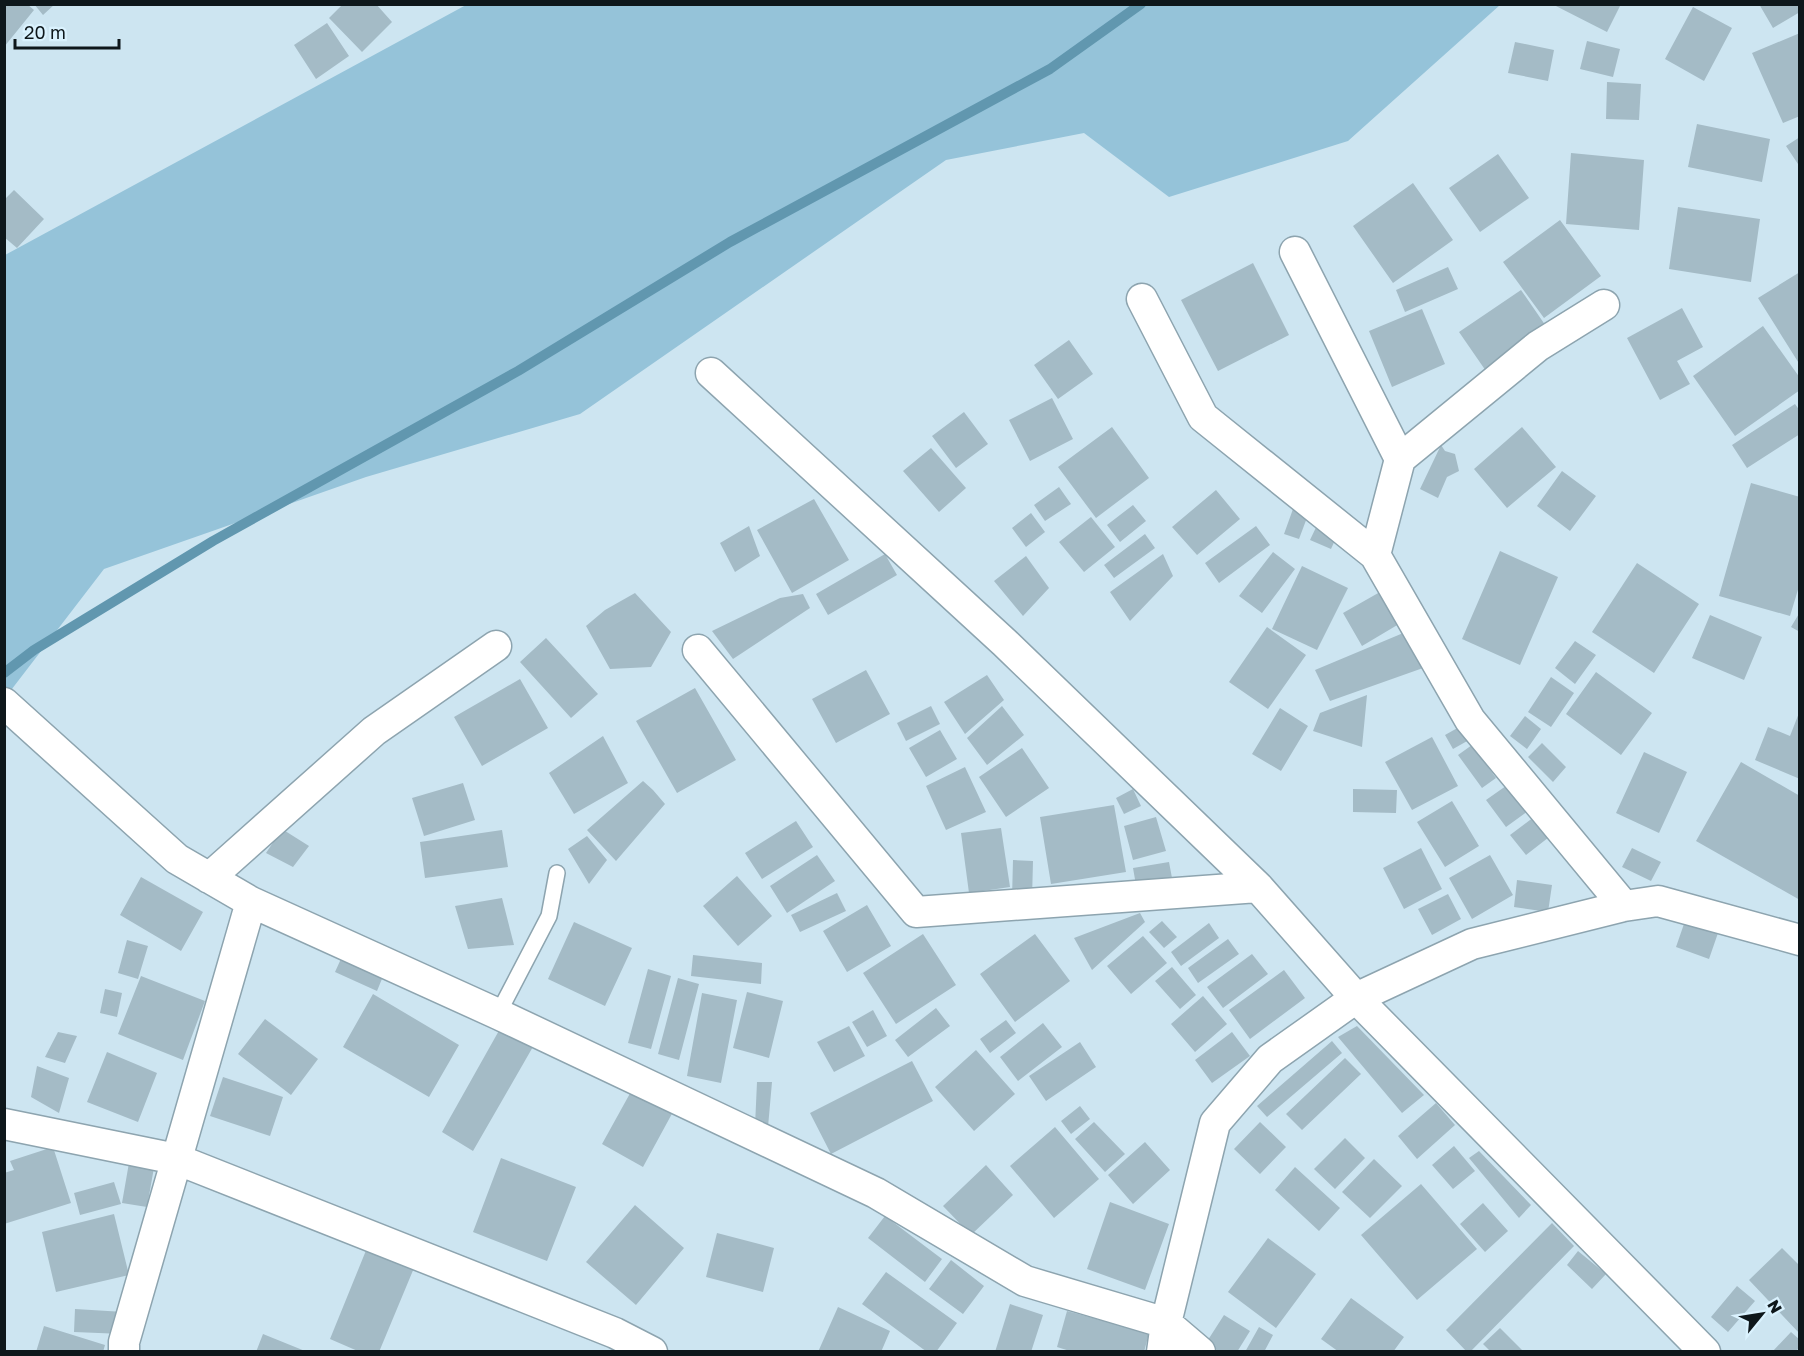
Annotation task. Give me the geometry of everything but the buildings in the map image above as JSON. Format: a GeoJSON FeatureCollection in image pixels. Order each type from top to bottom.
{"type":"FeatureCollection","features":[{"type":"Feature","properties":{"kind":"street"},"geometry":{"type":"LineString","coordinates":[[1295,252],[1400,459]]}},
{"type":"Feature","properties":{"kind":"street"},"geometry":{"type":"LineString","coordinates":[[1142,299],[1203,417],[1375,555],[1470,720],[1624,906]]}},
{"type":"Feature","properties":{"kind":"street"},"geometry":{"type":"LineString","coordinates":[[1375,555],[1400,459],[1538,346],[1604,305]]}},
{"type":"Feature","properties":{"kind":"street"},"geometry":{"type":"LineString","coordinates":[[711,373],[1005,643],[1258,887],[1356,998],[1705,1352]]}},
{"type":"Feature","properties":{"kind":"street"},"geometry":{"type":"LineString","coordinates":[[208,878],[374,731],[495,646]]}},
{"type":"Feature","properties":{"kind":"street"},"geometry":{"type":"LineString","coordinates":[[698,650],[916,912],[1258,887]]}},
{"type":"Feature","properties":{"kind":"street"},"geometry":{"type":"LineString","coordinates":[[4,703],[177,859],[251,902],[498,1014],[876,1193],[1025,1281],[1200,1352]]}},
{"type":"Feature","properties":{"kind":"street"},"geometry":{"type":"LineString","coordinates":[[1164,1337],[1215,1124],[1270,1059],[1356,998],[1472,944],[1624,906],[1658,901],[1800,940]]}},
{"type":"Feature","properties":{"kind":"street"},"geometry":{"type":"LineString","coordinates":[[124,1352],[124,1342],[251,902]]}},
{"type":"Feature","properties":{"kind":"street"},"geometry":{"type":"LineString","coordinates":[[4,1124],[176,1159],[615,1333],[652,1352]]}},
{"type":"Feature","properties":{"kind":"lane"},"geometry":{"type":"LineString","coordinates":[[498,1014],[549,916],[557,873]]}},
{"type":"Feature","properties":{"kind":"shaded area"},"geometry":{"type":"Polygon","coordinates":[[[466,5],[1500,5],[1348,141],[1169,197],[1084,133],[946,160],[580,414],[366,477],[104,569],[5,698],[5,255],[466,5]]]}},
{"type":"Feature","properties":{"kind":"waterway"},"geometry":{"type":"LineString","coordinates":[[4,673],[34,650],[213,541],[518,371],[730,242],[1050,69],[1141,4]]}}]}
